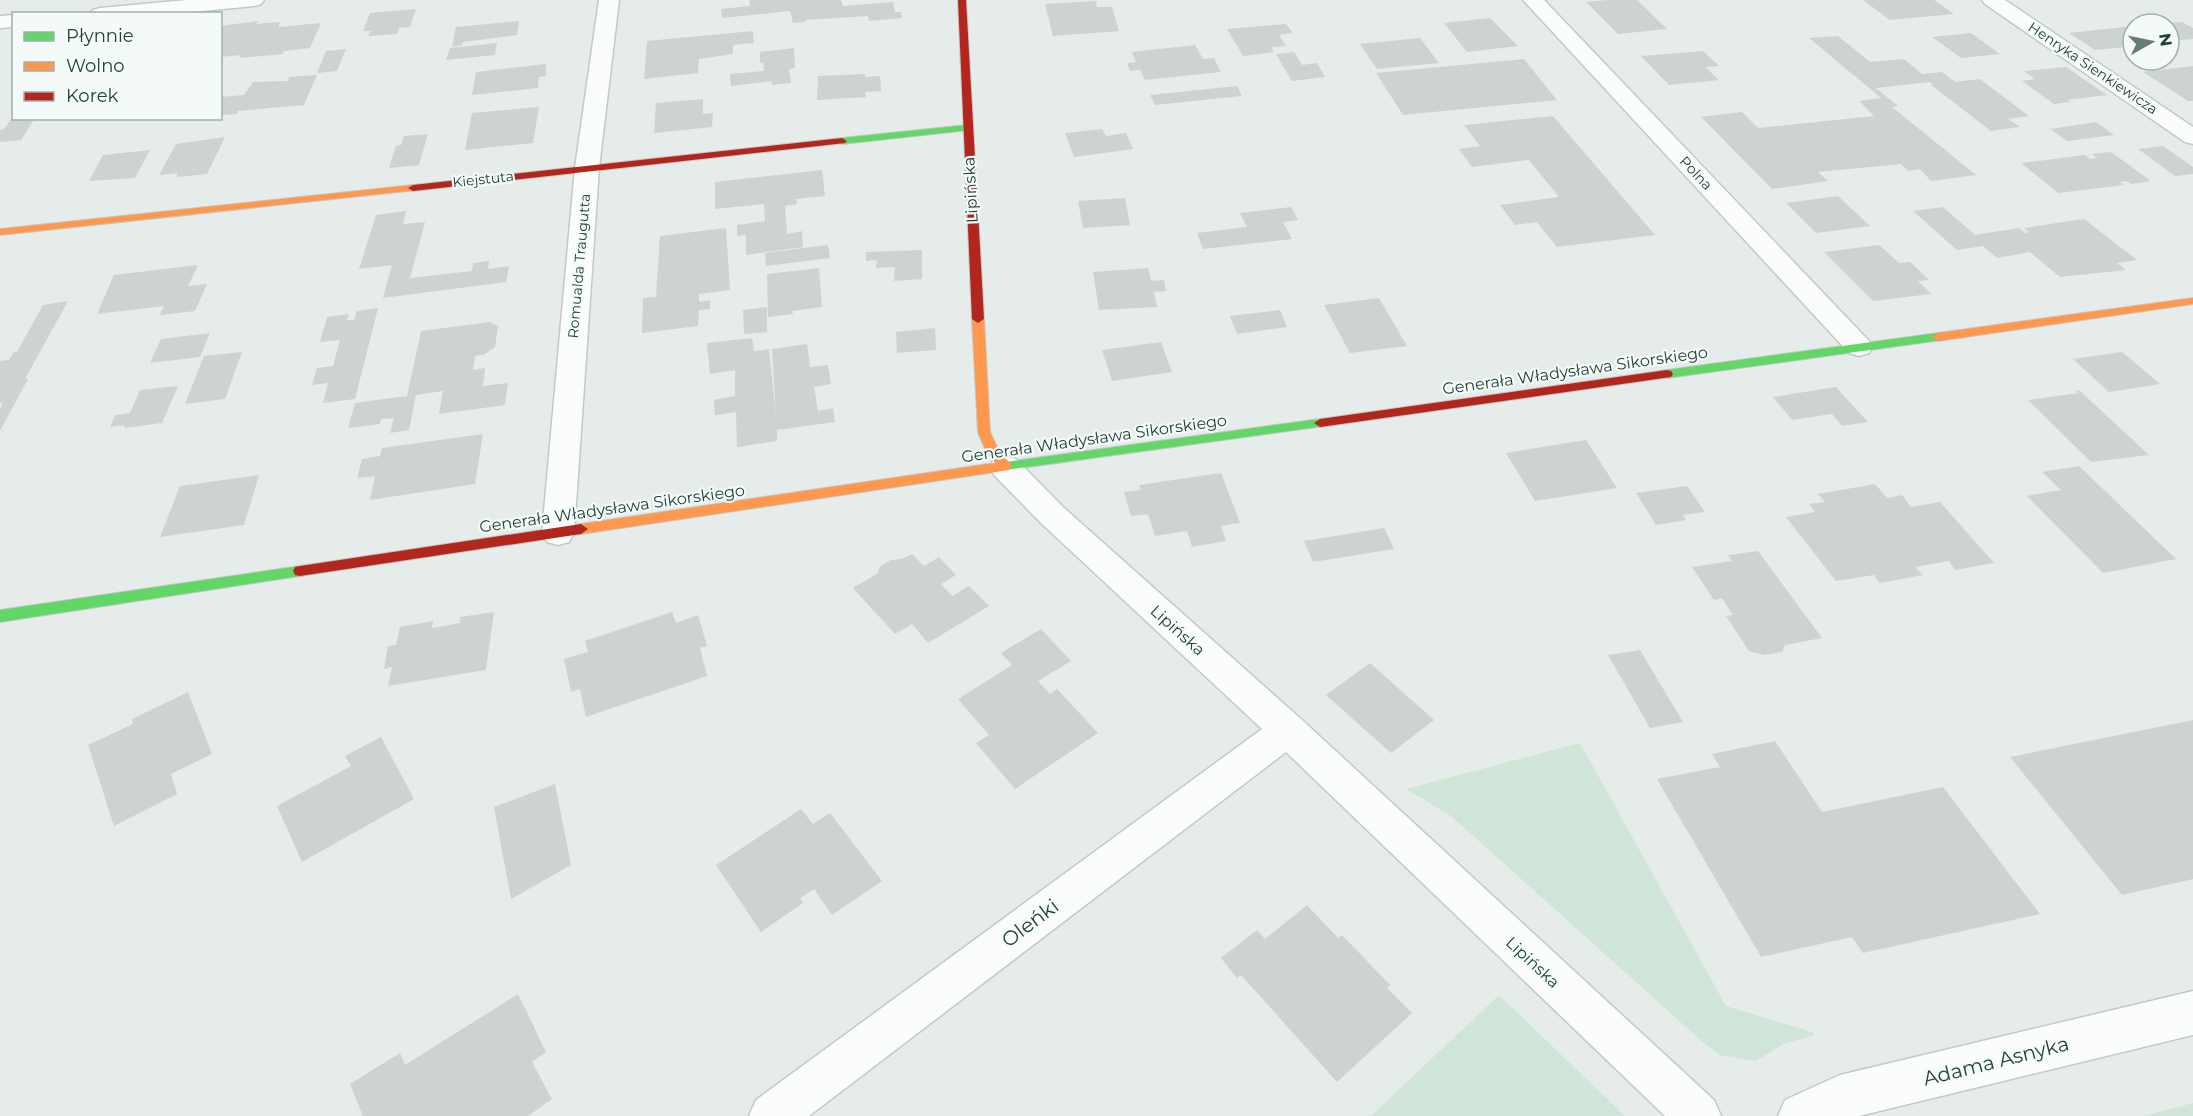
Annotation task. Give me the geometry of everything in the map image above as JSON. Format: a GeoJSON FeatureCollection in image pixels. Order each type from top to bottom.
{"type":"FeatureCollection","features":[{"type":"Feature","properties":{"kind":"street"},"geometry":{"type":"LineString","coordinates":[[122,12],[255,0]]}},
{"type":"Feature","properties":{"kind":"street","name":"Romualda Traugutta"},"geometry":{"type":"LineString","coordinates":[[558,533],[587,168],[609,0]]}},
{"type":"Feature","properties":{"kind":"street","name":"Lipińska"},"geometry":{"type":"LineString","coordinates":[[962,0],[984,432],[991,449],[1005,467],[1052,515],[1288,730],[1698,1116]]}},
{"type":"Feature","properties":{"kind":"street","name":"Polna"},"geometry":{"type":"LineString","coordinates":[[1533,0],[1859,347]]}},
{"type":"Feature","properties":{"kind":"street","name":"Henryka Sienkiewicza"},"geometry":{"type":"LineString","coordinates":[[1992,0],[2193,137]]}},
{"type":"Feature","properties":{"kind":"street","name":"Kiejstuta"},"geometry":{"type":"LineString","coordinates":[[0,232],[967,128]]}},
{"type":"Feature","properties":{"kind":"street","name":"Generała Władysława Sikorskiego"},"geometry":{"type":"LineString","coordinates":[[0,616],[1005,467],[2193,301]]}},
{"type":"Feature","properties":{"kind":"street","name":"Oleńki"},"geometry":{"type":"LineString","coordinates":[[772,1116],[1288,730]]}},
{"type":"Feature","properties":{"kind":"street","name":"Adama Asnyka"},"geometry":{"type":"LineString","coordinates":[[1801,1116],[1840,1098],[2193,1013]]}},
{"type":"Feature","properties":{"kind":"green space"},"geometry":{"type":"Polygon","coordinates":[[[1580,743],[1726,1006],[1812,1032],[1815,1035],[1783,1044],[1756,1061],[1720,1055],[1706,1045],[1451,816],[1406,789],[1580,743]]]}},
{"type":"Feature","properties":{"kind":"green space"},"geometry":{"type":"Polygon","coordinates":[[[1499,995],[1625,1116],[1371,1116],[1499,995]]]}},
{"type":"Feature","properties":{"kind":"green space"},"geometry":{"type":"Polygon","coordinates":[[[2193,1103],[2193,1116],[2144,1116],[2193,1103]]]}},
{"type":"Feature","properties":{"kind":"building"},"geometry":{"type":"Polygon","coordinates":[[[749,0],[841,0],[843,6],[893,2],[895,12],[901,12],[902,18],[869,21],[868,16],[805,20],[805,22],[793,23],[790,11],[722,18],[721,9],[750,6],[749,0]]]}},
{"type":"Feature","properties":{"kind":"building"},"geometry":{"type":"Polygon","coordinates":[[[1637,0],[1667,29],[1618,34],[1586,2],[1637,0]]]}},
{"type":"Feature","properties":{"kind":"building"},"geometry":{"type":"Polygon","coordinates":[[[1863,0],[1934,0],[1954,14],[1890,20],[1863,0]]]}},
{"type":"Feature","properties":{"kind":"building"},"geometry":{"type":"Polygon","coordinates":[[[1096,1],[1097,7],[1112,7],[1119,31],[1053,36],[1045,4],[1096,1]]]}},
{"type":"Feature","properties":{"kind":"building"},"geometry":{"type":"Polygon","coordinates":[[[416,9],[410,27],[399,28],[397,34],[368,36],[371,31],[363,31],[370,13],[416,9]]]}},
{"type":"Feature","properties":{"kind":"building"},"geometry":{"type":"Polygon","coordinates":[[[1490,18],[1518,46],[1467,52],[1444,23],[1490,18]]]}},
{"type":"Feature","properties":{"kind":"building"},"geometry":{"type":"Polygon","coordinates":[[[258,21],[256,24],[280,22],[278,27],[321,23],[310,48],[284,51],[283,54],[239,58],[241,55],[222,57],[222,26],[258,21]]]}},
{"type":"Feature","properties":{"kind":"building"},"geometry":{"type":"Polygon","coordinates":[[[519,21],[517,35],[463,42],[462,45],[452,47],[456,27],[519,21]]]}},
{"type":"Feature","properties":{"kind":"building"},"geometry":{"type":"Polygon","coordinates":[[[2181,22],[2193,28],[2193,39],[2181,40],[2181,22]]]}},
{"type":"Feature","properties":{"kind":"building"},"geometry":{"type":"Polygon","coordinates":[[[1286,24],[1293,33],[1279,35],[1286,46],[1271,47],[1274,52],[1243,56],[1227,29],[1286,24]]]}},
{"type":"Feature","properties":{"kind":"building"},"geometry":{"type":"Polygon","coordinates":[[[2121,27],[2121,47],[2095,50],[2069,33],[2121,27]]]}},
{"type":"Feature","properties":{"kind":"building"},"geometry":{"type":"Polygon","coordinates":[[[753,31],[754,43],[733,45],[733,54],[699,59],[698,73],[644,79],[647,41],[753,31]]]}},
{"type":"Feature","properties":{"kind":"building"},"geometry":{"type":"Polygon","coordinates":[[[1971,33],[2000,54],[1961,58],[1932,37],[1971,33]]]}},
{"type":"Feature","properties":{"kind":"building"},"geometry":{"type":"Polygon","coordinates":[[[1838,36],[1870,62],[1904,59],[1922,74],[1942,72],[1955,82],[1980,79],[2029,116],[2008,119],[2020,127],[1991,131],[1930,82],[1876,88],[1898,106],[1892,107],[1976,175],[1931,181],[1920,169],[1908,171],[1901,164],[1818,172],[1828,181],[1772,189],[1701,117],[1742,112],[1758,128],[1874,116],[1859,101],[1881,98],[1809,38],[1838,36]]]}},
{"type":"Feature","properties":{"kind":"building"},"geometry":{"type":"Polygon","coordinates":[[[1420,38],[1439,63],[1377,69],[1360,44],[1420,38]]]}},
{"type":"Feature","properties":{"kind":"building"},"geometry":{"type":"Polygon","coordinates":[[[497,43],[495,55],[446,60],[450,48],[497,43]]]}},
{"type":"Feature","properties":{"kind":"building"},"geometry":{"type":"Polygon","coordinates":[[[1195,45],[1203,59],[1214,58],[1221,72],[1145,80],[1140,70],[1130,71],[1127,63],[1136,62],[1132,52],[1195,45]]]}},
{"type":"Feature","properties":{"kind":"building"},"geometry":{"type":"Polygon","coordinates":[[[794,48],[795,68],[789,69],[791,83],[772,85],[772,81],[731,86],[730,74],[764,71],[763,62],[760,63],[760,52],[794,48]]]}},
{"type":"Feature","properties":{"kind":"building"},"geometry":{"type":"Polygon","coordinates":[[[346,49],[337,71],[317,73],[326,51],[346,49]]]}},
{"type":"Feature","properties":{"kind":"building"},"geometry":{"type":"Polygon","coordinates":[[[1703,51],[1719,66],[1705,67],[1719,80],[1669,85],[1641,56],[1703,51]]]}},
{"type":"Feature","properties":{"kind":"building"},"geometry":{"type":"Polygon","coordinates":[[[1294,52],[1302,65],[1317,63],[1325,77],[1292,81],[1276,54],[1294,52]]]}},
{"type":"Feature","properties":{"kind":"building"},"geometry":{"type":"Polygon","coordinates":[[[1524,59],[1557,100],[1403,115],[1376,73],[1524,59]]]}},
{"type":"Feature","properties":{"kind":"building"},"geometry":{"type":"Polygon","coordinates":[[[546,64],[546,76],[539,77],[538,88],[472,95],[476,72],[546,64]]]}},
{"type":"Feature","properties":{"kind":"building"},"geometry":{"type":"Polygon","coordinates":[[[2193,66],[2193,101],[2188,101],[2143,72],[2181,72],[2181,67],[2193,66]]]}},
{"type":"Feature","properties":{"kind":"building"},"geometry":{"type":"Polygon","coordinates":[[[2066,67],[2107,95],[2054,104],[2022,81],[2035,79],[2024,71],[2066,67]]]}},
{"type":"Feature","properties":{"kind":"building"},"geometry":{"type":"Polygon","coordinates":[[[865,74],[865,77],[880,76],[881,91],[865,92],[866,97],[817,100],[818,76],[865,74]]]}},
{"type":"Feature","properties":{"kind":"building"},"geometry":{"type":"Polygon","coordinates":[[[317,75],[304,105],[238,111],[237,114],[222,115],[222,97],[244,95],[253,82],[288,81],[289,77],[317,75]]]}},
{"type":"Feature","properties":{"kind":"building"},"geometry":{"type":"Polygon","coordinates":[[[1237,86],[1242,96],[1155,105],[1150,95],[1237,86]]]}},
{"type":"Feature","properties":{"kind":"building"},"geometry":{"type":"Polygon","coordinates":[[[703,99],[703,114],[713,113],[712,127],[654,133],[656,103],[703,99]]]}},
{"type":"Feature","properties":{"kind":"building"},"geometry":{"type":"Polygon","coordinates":[[[539,107],[533,143],[465,150],[472,113],[539,107]]]}},
{"type":"Feature","properties":{"kind":"building"},"geometry":{"type":"Polygon","coordinates":[[[1553,116],[1655,235],[1557,247],[1537,222],[1515,225],[1500,205],[1559,197],[1529,160],[1472,167],[1459,149],[1480,146],[1464,125],[1553,116]]]}},
{"type":"Feature","properties":{"kind":"building"},"geometry":{"type":"Polygon","coordinates":[[[12,118],[12,120],[34,120],[21,140],[0,142],[0,130],[4,129],[12,118]]]}},
{"type":"Feature","properties":{"kind":"building"},"geometry":{"type":"Polygon","coordinates":[[[2096,122],[2114,135],[2067,141],[2050,129],[2096,122]]]}},
{"type":"Feature","properties":{"kind":"building"},"geometry":{"type":"Polygon","coordinates":[[[1102,129],[1106,136],[1126,133],[1133,149],[1074,157],[1065,133],[1102,129]]]}},
{"type":"Feature","properties":{"kind":"building"},"geometry":{"type":"Polygon","coordinates":[[[428,134],[419,165],[389,168],[396,146],[401,145],[404,136],[428,134]]]}},
{"type":"Feature","properties":{"kind":"building"},"geometry":{"type":"Polygon","coordinates":[[[225,137],[207,174],[176,177],[178,173],[159,175],[176,144],[225,137]]]}},
{"type":"Feature","properties":{"kind":"building"},"geometry":{"type":"Polygon","coordinates":[[[2163,146],[2193,167],[2193,174],[2175,176],[2138,149],[2163,146]]]}},
{"type":"Feature","properties":{"kind":"building"},"geometry":{"type":"Polygon","coordinates":[[[150,150],[135,178],[89,181],[103,155],[150,150]]]}},
{"type":"Feature","properties":{"kind":"building"},"geometry":{"type":"Polygon","coordinates":[[[2111,152],[2151,181],[2131,184],[2127,181],[2120,182],[2124,185],[2058,193],[2021,163],[2085,155],[2090,159],[2097,158],[2092,154],[2111,152]]]}},
{"type":"Feature","properties":{"kind":"building"},"geometry":{"type":"Polygon","coordinates":[[[822,170],[825,196],[796,199],[797,204],[785,206],[787,234],[802,231],[803,247],[746,255],[746,235],[737,236],[737,225],[765,221],[764,204],[715,209],[715,182],[822,170]]]}},
{"type":"Feature","properties":{"kind":"building"},"geometry":{"type":"Polygon","coordinates":[[[1838,196],[1870,226],[1816,233],[1786,203],[1838,196]]]}},
{"type":"Feature","properties":{"kind":"building"},"geometry":{"type":"Polygon","coordinates":[[[1125,198],[1130,225],[1083,228],[1078,201],[1125,198]]]}},
{"type":"Feature","properties":{"kind":"building"},"geometry":{"type":"Polygon","coordinates":[[[1291,207],[1298,220],[1283,222],[1292,239],[1203,249],[1197,233],[1247,227],[1240,213],[1291,207]]]}},
{"type":"Feature","properties":{"kind":"building"},"geometry":{"type":"Polygon","coordinates":[[[1943,207],[1975,235],[2019,228],[2025,233],[2029,232],[2024,228],[2084,219],[2137,260],[2117,263],[2126,270],[2060,277],[2030,252],[1997,258],[1983,246],[1957,250],[1913,211],[1943,207]]]}},
{"type":"Feature","properties":{"kind":"building"},"geometry":{"type":"Polygon","coordinates":[[[406,211],[403,224],[425,222],[410,278],[472,271],[473,263],[489,261],[488,269],[509,266],[506,282],[383,298],[392,265],[359,269],[376,215],[406,211]]]}},
{"type":"Feature","properties":{"kind":"building"},"geometry":{"type":"Polygon","coordinates":[[[726,228],[730,290],[699,294],[699,302],[710,300],[710,309],[699,310],[698,326],[642,333],[643,298],[656,297],[660,236],[726,228]]]}},
{"type":"Feature","properties":{"kind":"building"},"geometry":{"type":"Polygon","coordinates":[[[828,245],[830,258],[766,266],[765,253],[828,245]]]}},
{"type":"Feature","properties":{"kind":"building"},"geometry":{"type":"Polygon","coordinates":[[[1879,245],[1899,263],[1910,262],[1929,280],[1918,281],[1931,294],[1873,301],[1824,252],[1879,245]]]}},
{"type":"Feature","properties":{"kind":"building"},"geometry":{"type":"Polygon","coordinates":[[[922,250],[922,279],[894,281],[895,267],[876,268],[877,260],[866,261],[866,252],[922,250]]]}},
{"type":"Feature","properties":{"kind":"building"},"geometry":{"type":"Polygon","coordinates":[[[198,265],[188,286],[207,284],[195,311],[160,315],[164,306],[97,314],[114,275],[198,265]]]}},
{"type":"Feature","properties":{"kind":"building"},"geometry":{"type":"Polygon","coordinates":[[[819,268],[822,307],[768,317],[767,274],[819,268]]]}},
{"type":"Feature","properties":{"kind":"building"},"geometry":{"type":"Polygon","coordinates":[[[1148,268],[1151,281],[1164,280],[1166,291],[1154,292],[1157,307],[1099,310],[1093,272],[1148,268]]]}},
{"type":"Feature","properties":{"kind":"building"},"geometry":{"type":"Polygon","coordinates":[[[1379,298],[1407,346],[1350,353],[1324,305],[1379,298]]]}},
{"type":"Feature","properties":{"kind":"building"},"geometry":{"type":"Polygon","coordinates":[[[68,301],[25,379],[28,379],[0,431],[0,409],[3,403],[0,403],[0,361],[9,360],[14,352],[17,352],[43,305],[68,301]]]}},
{"type":"Feature","properties":{"kind":"building"},"geometry":{"type":"Polygon","coordinates":[[[767,307],[767,332],[744,334],[743,310],[767,307]]]}},
{"type":"Feature","properties":{"kind":"building"},"geometry":{"type":"Polygon","coordinates":[[[378,308],[355,399],[323,403],[328,383],[312,385],[317,368],[333,366],[340,340],[320,342],[327,317],[349,314],[347,320],[354,320],[357,311],[378,308]]]}},
{"type":"Feature","properties":{"kind":"building"},"geometry":{"type":"Polygon","coordinates":[[[1280,310],[1287,327],[1237,334],[1230,316],[1280,310]]]}},
{"type":"Feature","properties":{"kind":"building"},"geometry":{"type":"Polygon","coordinates":[[[490,322],[498,326],[495,347],[485,354],[475,356],[473,370],[485,368],[483,386],[508,383],[505,405],[439,414],[443,391],[416,395],[409,430],[390,433],[394,418],[381,419],[380,424],[348,428],[355,403],[407,396],[421,331],[490,322]]]}},
{"type":"Feature","properties":{"kind":"building"},"geometry":{"type":"Polygon","coordinates":[[[935,328],[936,350],[897,353],[896,332],[935,328]]]}},
{"type":"Feature","properties":{"kind":"building"},"geometry":{"type":"Polygon","coordinates":[[[210,333],[200,357],[150,363],[161,339],[210,333]]]}},
{"type":"Feature","properties":{"kind":"building"},"geometry":{"type":"Polygon","coordinates":[[[752,338],[754,351],[769,349],[776,416],[772,349],[807,344],[810,367],[828,365],[831,384],[814,387],[818,411],[833,408],[835,422],[777,430],[777,441],[737,447],[736,412],[715,415],[714,400],[735,396],[735,370],[710,374],[707,343],[752,338]]]}},
{"type":"Feature","properties":{"kind":"building"},"geometry":{"type":"Polygon","coordinates":[[[1161,342],[1172,372],[1112,381],[1102,350],[1161,342]]]}},
{"type":"Feature","properties":{"kind":"building"},"geometry":{"type":"Polygon","coordinates":[[[242,352],[225,399],[185,404],[204,356],[242,352]]]}},
{"type":"Feature","properties":{"kind":"building"},"geometry":{"type":"Polygon","coordinates":[[[2122,352],[2160,384],[2109,392],[2073,359],[2122,352]]]}},
{"type":"Feature","properties":{"kind":"building"},"geometry":{"type":"Polygon","coordinates":[[[178,386],[162,423],[124,428],[125,425],[110,427],[115,415],[130,413],[140,390],[178,386]]]}},
{"type":"Feature","properties":{"kind":"building"},"geometry":{"type":"Polygon","coordinates":[[[1836,387],[1868,422],[1842,426],[1832,414],[1792,420],[1773,397],[1836,387]]]}},
{"type":"Feature","properties":{"kind":"building"},"geometry":{"type":"Polygon","coordinates":[[[2079,390],[2149,455],[2091,462],[2028,400],[2078,393],[2076,391],[2079,390]]]}},
{"type":"Feature","properties":{"kind":"building"},"geometry":{"type":"Polygon","coordinates":[[[483,434],[475,484],[370,500],[375,476],[357,478],[362,459],[380,456],[382,448],[483,434]]]}},
{"type":"Feature","properties":{"kind":"building"},"geometry":{"type":"Polygon","coordinates":[[[1586,440],[1617,488],[1535,501],[1506,453],[1586,440]]]}},
{"type":"Feature","properties":{"kind":"building"},"geometry":{"type":"Polygon","coordinates":[[[2079,466],[2176,559],[2103,573],[2027,496],[2061,490],[2042,472],[2079,466]]]}},
{"type":"Feature","properties":{"kind":"building"},"geometry":{"type":"Polygon","coordinates":[[[1221,473],[1240,523],[1221,526],[1226,541],[1192,547],[1187,531],[1155,536],[1148,514],[1131,516],[1124,492],[1141,490],[1139,485],[1221,473]]]}},
{"type":"Feature","properties":{"kind":"building"},"geometry":{"type":"Polygon","coordinates":[[[259,475],[244,525],[160,537],[180,486],[259,475]]]}},
{"type":"Feature","properties":{"kind":"building"},"geometry":{"type":"Polygon","coordinates":[[[1875,484],[1887,498],[1902,495],[1911,507],[1940,502],[1994,563],[1955,570],[1949,561],[1915,567],[1923,575],[1880,583],[1874,575],[1836,581],[1786,517],[1815,512],[1809,504],[1825,502],[1818,494],[1875,484]]]}},
{"type":"Feature","properties":{"kind":"building"},"geometry":{"type":"Polygon","coordinates":[[[1687,486],[1705,512],[1683,515],[1686,520],[1656,525],[1636,493],[1687,486]]]}},
{"type":"Feature","properties":{"kind":"building"},"geometry":{"type":"Polygon","coordinates":[[[1384,528],[1394,549],[1313,562],[1304,541],[1384,528]]]}},
{"type":"Feature","properties":{"kind":"building"},"geometry":{"type":"Polygon","coordinates":[[[1758,551],[1822,638],[1785,645],[1782,652],[1764,655],[1749,651],[1726,616],[1733,615],[1722,598],[1714,600],[1692,567],[1732,561],[1728,555],[1758,551]]]}},
{"type":"Feature","properties":{"kind":"building"},"geometry":{"type":"Polygon","coordinates":[[[912,554],[924,566],[939,557],[956,575],[941,584],[952,596],[969,586],[989,606],[928,643],[912,624],[895,634],[853,588],[877,574],[880,566],[912,554]]]}},
{"type":"Feature","properties":{"kind":"building"},"geometry":{"type":"Polygon","coordinates":[[[494,612],[486,670],[388,686],[392,667],[384,669],[388,646],[396,645],[400,627],[433,621],[432,628],[460,623],[460,617],[494,612]]]}},
{"type":"Feature","properties":{"kind":"building"},"geometry":{"type":"Polygon","coordinates":[[[672,612],[676,623],[698,615],[707,646],[700,648],[707,676],[586,717],[580,689],[571,692],[564,659],[588,652],[585,641],[672,612]]]}},
{"type":"Feature","properties":{"kind":"building"},"geometry":{"type":"Polygon","coordinates":[[[1041,629],[1071,661],[1038,681],[1050,694],[1057,689],[1098,733],[1015,789],[976,743],[989,735],[958,699],[1012,665],[1001,653],[1041,629]]]}},
{"type":"Feature","properties":{"kind":"building"},"geometry":{"type":"Polygon","coordinates":[[[1640,650],[1683,722],[1650,728],[1608,655],[1640,650]]]}},
{"type":"Feature","properties":{"kind":"building"},"geometry":{"type":"Polygon","coordinates":[[[1370,663],[1434,720],[1391,753],[1326,695],[1370,663]]]}},
{"type":"Feature","properties":{"kind":"building"},"geometry":{"type":"Polygon","coordinates":[[[188,692],[212,754],[171,774],[177,794],[114,826],[88,745],[133,724],[132,719],[188,692]]]}},
{"type":"Feature","properties":{"kind":"building"},"geometry":{"type":"Polygon","coordinates":[[[2193,720],[2193,879],[2122,895],[2010,757],[2193,720]]]}},
{"type":"Feature","properties":{"kind":"building"},"geometry":{"type":"Polygon","coordinates":[[[381,737],[414,799],[302,862],[277,806],[351,766],[345,756],[381,737]]]}},
{"type":"Feature","properties":{"kind":"building"},"geometry":{"type":"Polygon","coordinates":[[[1775,741],[1822,812],[1943,787],[2040,914],[1863,953],[1852,937],[1761,957],[1657,779],[1720,767],[1712,754],[1775,741]]]}},
{"type":"Feature","properties":{"kind":"building"},"geometry":{"type":"Polygon","coordinates":[[[555,784],[571,865],[511,899],[494,807],[555,784]]]}},
{"type":"Feature","properties":{"kind":"building"},"geometry":{"type":"Polygon","coordinates":[[[801,809],[813,824],[830,813],[882,881],[832,915],[814,889],[800,898],[803,903],[761,932],[716,865],[801,809]]]}},
{"type":"Feature","properties":{"kind":"building"},"geometry":{"type":"Polygon","coordinates":[[[1307,905],[1338,938],[1342,935],[1390,985],[1387,988],[1412,1013],[1337,1082],[1241,975],[1237,978],[1221,958],[1257,930],[1265,939],[1307,905]]]}},
{"type":"Feature","properties":{"kind":"building"},"geometry":{"type":"Polygon","coordinates":[[[518,994],[546,1052],[532,1062],[552,1099],[528,1116],[363,1116],[350,1084],[400,1053],[405,1065],[518,994]]]}},
{"type":"Feature","properties":{"kind":"traffic: fast"},"geometry":{"type":"LineString","coordinates":[[842,141],[967,128]]}},
{"type":"Feature","properties":{"kind":"traffic: fast"},"geometry":{"type":"LineString","coordinates":[[1667,374],[1938,337]]}},
{"type":"Feature","properties":{"kind":"traffic: fast"},"geometry":{"type":"LineString","coordinates":[[1006,466],[1320,423]]}},
{"type":"Feature","properties":{"kind":"traffic: fast"},"geometry":{"type":"LineString","coordinates":[[0,616],[300,571]]}},
{"type":"Feature","properties":{"kind":"traffic: slow"},"geometry":{"type":"LineString","coordinates":[[0,232],[413,188]]}},
{"type":"Feature","properties":{"kind":"traffic: slow"},"geometry":{"type":"LineString","coordinates":[[1938,337],[2193,301]]}},
{"type":"Feature","properties":{"kind":"traffic: slow"},"geometry":{"type":"LineString","coordinates":[[978,319],[984,432],[991,449],[1005,467]]}},
{"type":"Feature","properties":{"kind":"traffic: slow"},"geometry":{"type":"LineString","coordinates":[[581,529],[1006,466]]}},
{"type":"Feature","properties":{"kind":"traffic: jam"},"geometry":{"type":"LineString","coordinates":[[962,0],[978,319]]}},
{"type":"Feature","properties":{"kind":"traffic: jam"},"geometry":{"type":"LineString","coordinates":[[413,188],[842,141]]}},
{"type":"Feature","properties":{"kind":"traffic: jam"},"geometry":{"type":"LineString","coordinates":[[1320,423],[1667,374]]}},
{"type":"Feature","properties":{"kind":"traffic: jam"},"geometry":{"type":"LineString","coordinates":[[300,571],[581,529]]}}]}
